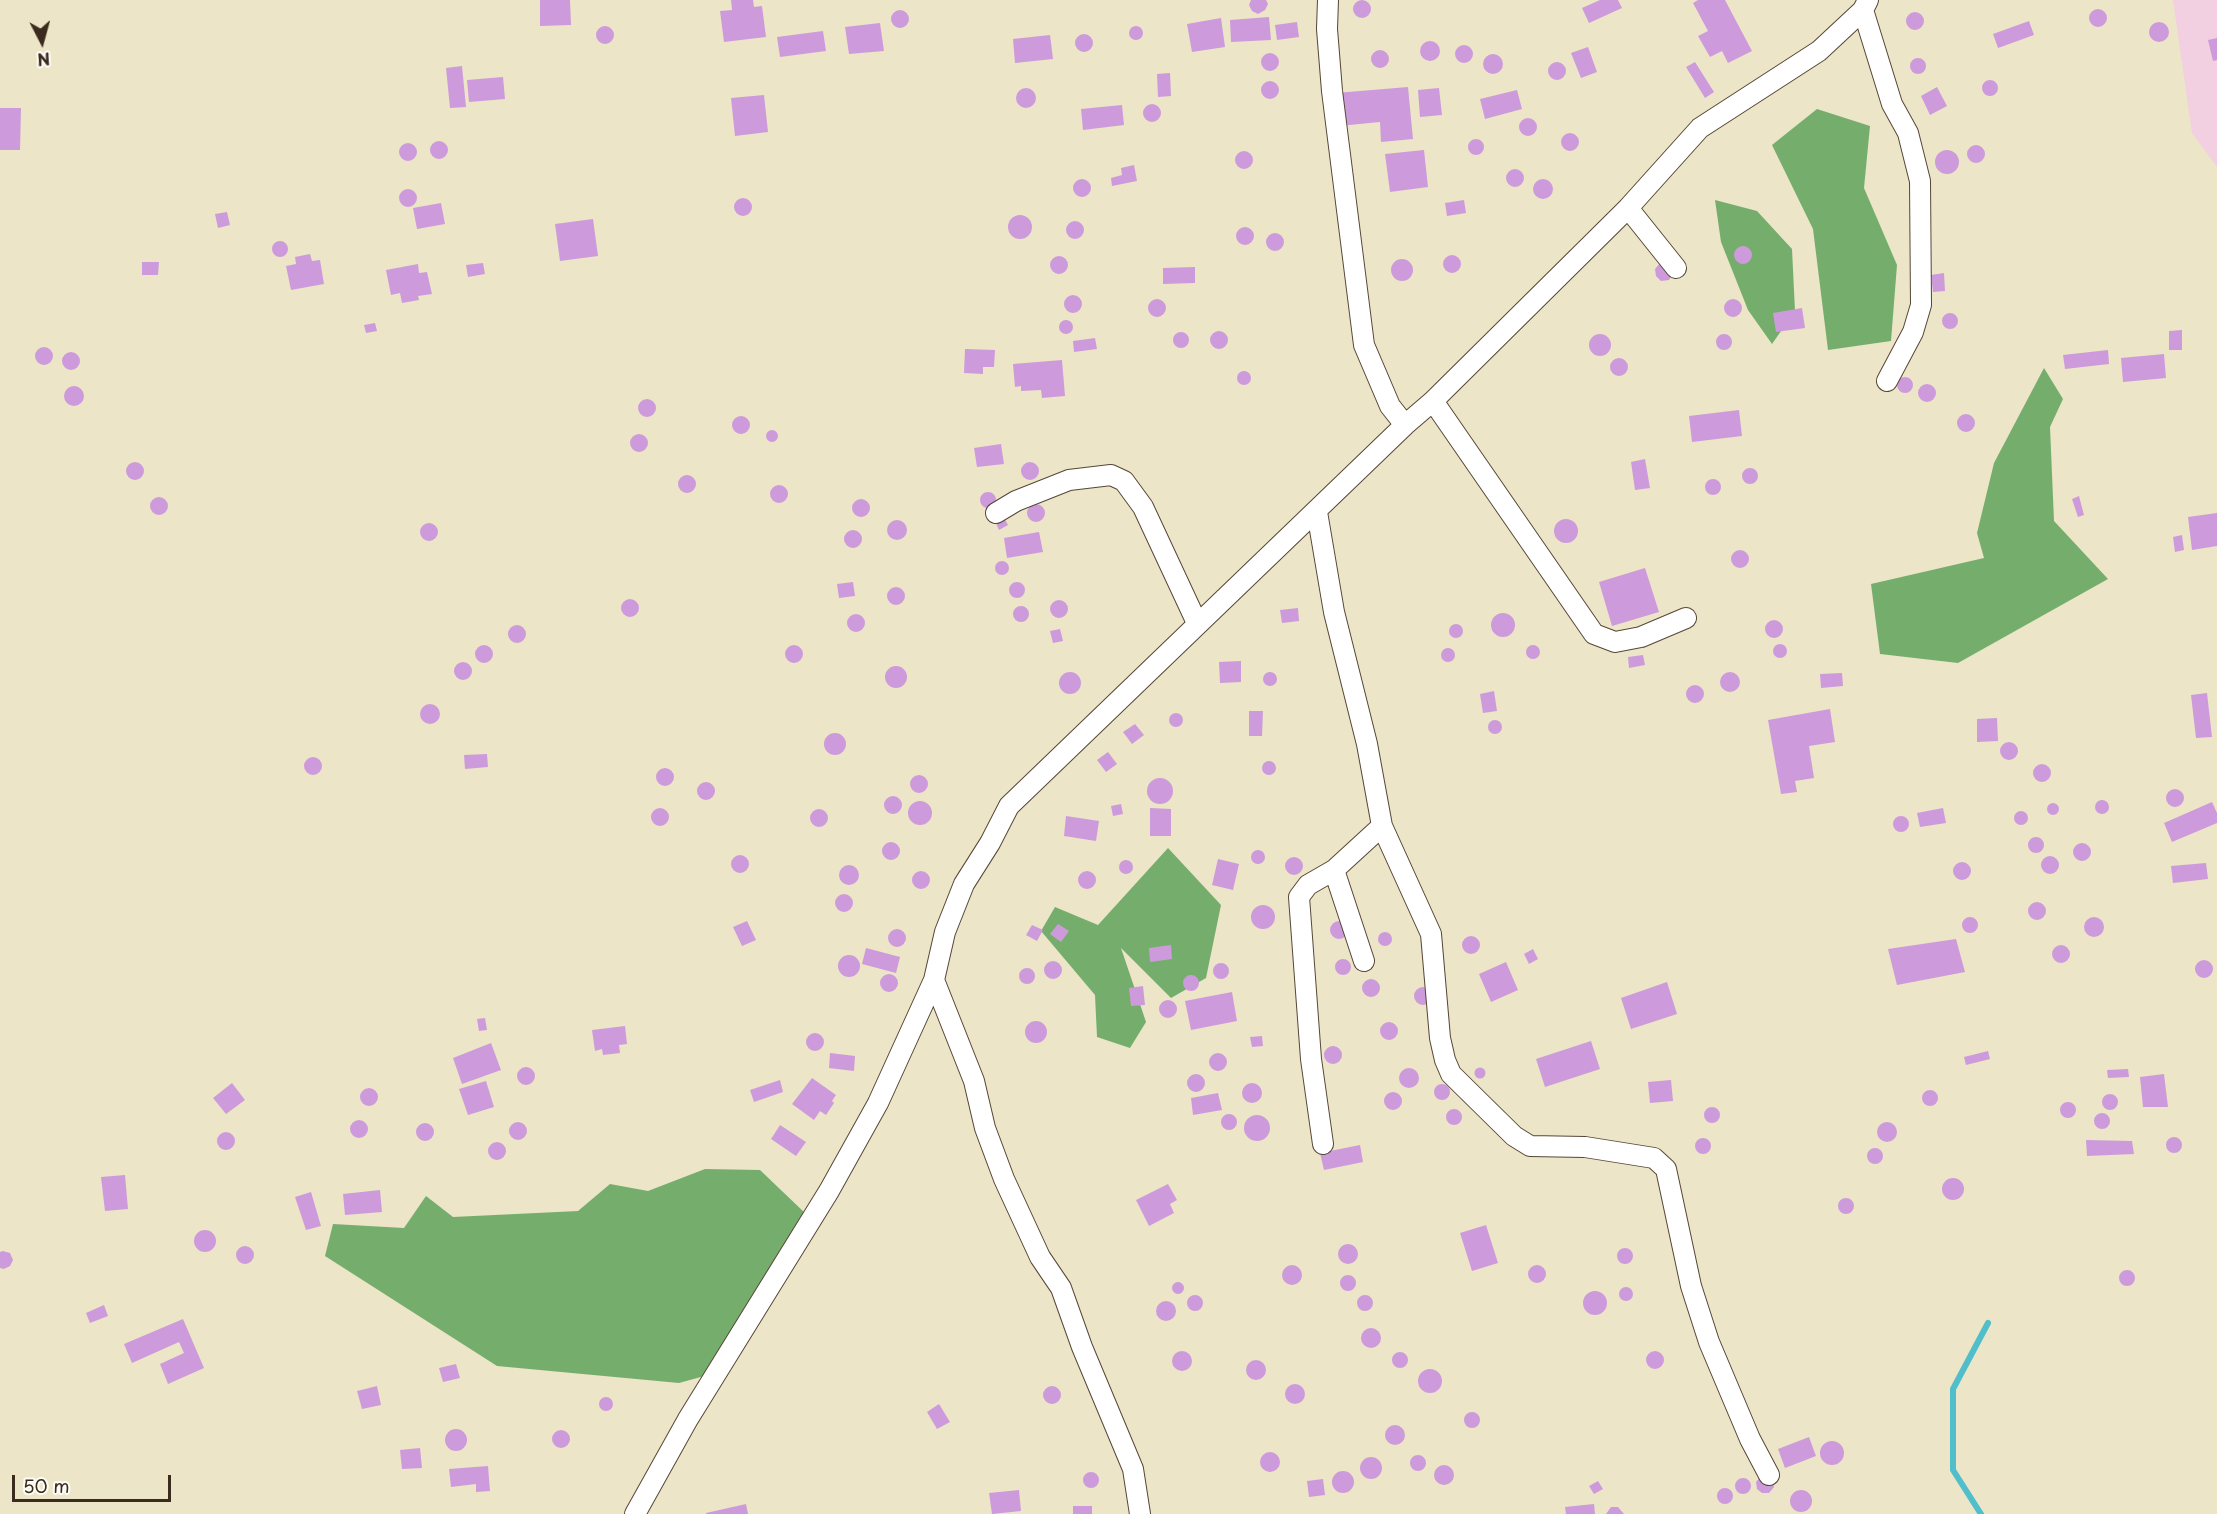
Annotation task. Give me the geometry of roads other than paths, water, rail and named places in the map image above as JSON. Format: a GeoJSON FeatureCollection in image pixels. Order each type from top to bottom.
{"type":"FeatureCollection","features":[{"type":"Feature","properties":{"kind":"street"},"geometry":{"type":"LineString","coordinates":[[1328,0],[1327,29],[1332,91],[1364,345],[1390,406],[1405,425]]}},
{"type":"Feature","properties":{"kind":"street"},"geometry":{"type":"LineString","coordinates":[[635,1514],[688,1419],[829,1191],[903,1053],[934,980],[945,932],[964,884],[990,843],[1009,806],[1197,623],[1433,401],[1628,208],[1700,128],[1819,51],[1865,5],[1892,104],[1908,133],[1920,181],[1921,305],[1913,332],[1887,381]]}},
{"type":"Feature","properties":{"kind":"street"},"geometry":{"type":"LineString","coordinates":[[1628,208],[1676,267]]}},
{"type":"Feature","properties":{"kind":"street"},"geometry":{"type":"LineString","coordinates":[[1433,401],[1594,634],[1615,642],[1641,637],[1686,618]]}},
{"type":"Feature","properties":{"kind":"street"},"geometry":{"type":"LineString","coordinates":[[996,513],[1016,501],[1069,480],[1111,475],[1124,481],[1143,507],[1197,623]]}},
{"type":"Feature","properties":{"kind":"street"},"geometry":{"type":"LineString","coordinates":[[1317,512],[1334,612],[1367,744],[1382,826],[1431,934],[1444,1060],[1451,1074],[1514,1136],[1530,1146],[1585,1147],[1654,1158],[1666,1169],[1691,1286],[1709,1342],[1750,1439],[1769,1475]]}},
{"type":"Feature","properties":{"kind":"street"},"geometry":{"type":"LineString","coordinates":[[1323,1144],[1311,1059],[1299,897],[1308,885],[1334,870],[1382,826]]}},
{"type":"Feature","properties":{"kind":"street"},"geometry":{"type":"LineString","coordinates":[[1334,870],[1364,961]]}},
{"type":"Feature","properties":{"kind":"street"},"geometry":{"type":"LineString","coordinates":[[934,980],[974,1081],[985,1128],[1004,1179],[1040,1257],[1061,1288],[1082,1347],[1133,1469],[1140,1514]]}},
{"type":"Feature","properties":{"kind":"waterway"},"geometry":{"type":"LineString","coordinates":[[1981,1514],[1953,1470],[1953,1389],[1988,1323]]}}]}
